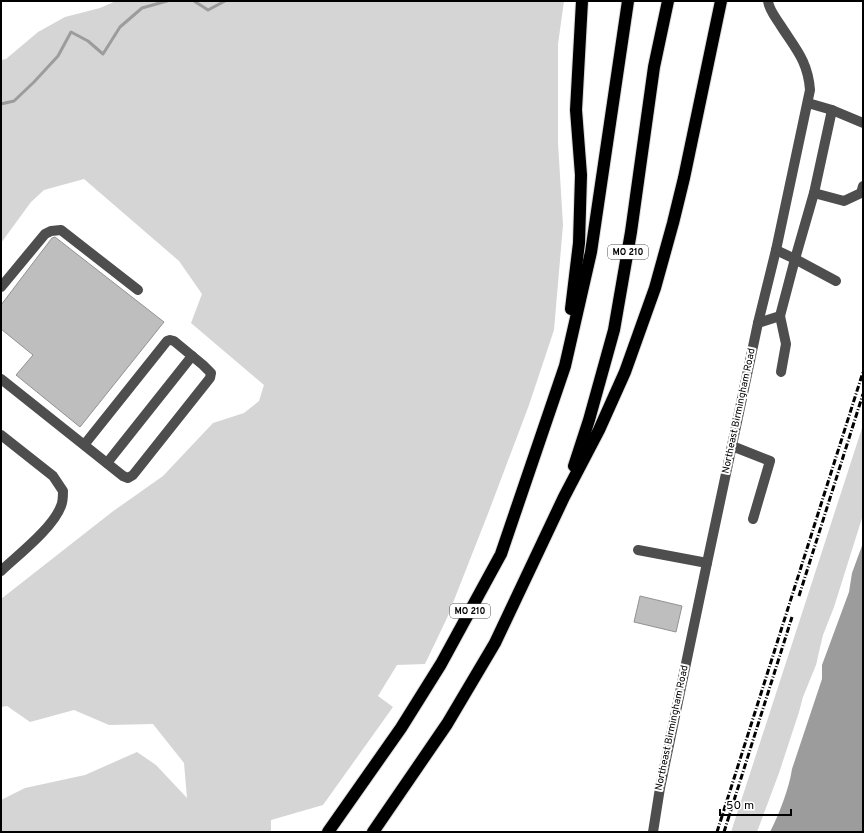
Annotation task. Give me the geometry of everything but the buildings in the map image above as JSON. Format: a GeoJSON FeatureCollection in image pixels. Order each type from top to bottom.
{"type":"FeatureCollection","features":[{"type":"Feature","properties":{"kind":"highway"},"geometry":{"type":"LineString","coordinates":[[564,366],[579,243],[581,175],[576,110],[582,1]]}},
{"type":"Feature","properties":{"kind":"highway","name":"MO 210"},"geometry":{"type":"LineString","coordinates":[[328,832],[401,728],[441,664],[501,554],[564,366],[591,252],[628,1]]}},
{"type":"Feature","properties":{"kind":"highway","name":"MO 210"},"geometry":{"type":"LineString","coordinates":[[373,832],[447,724],[495,643],[564,497],[589,420],[614,330],[631,232],[654,67],[668,1]]}},
{"type":"Feature","properties":{"kind":"highway"},"geometry":{"type":"LineString","coordinates":[[564,497],[599,430],[625,372],[655,288],[684,178],[721,1]]}},
{"type":"Feature","properties":{"kind":"street","name":"Northeast Birmingham Road"},"geometry":{"type":"LineString","coordinates":[[653,832],[660,788],[707,563],[758,323],[776,250],[810,90],[808,71],[802,58],[771,11],[768,1]]}},
{"type":"Feature","properties":{"kind":"street"},"geometry":{"type":"LineString","coordinates":[[808,103],[832,110],[863,123]]}},
{"type":"Feature","properties":{"kind":"street"},"geometry":{"type":"LineString","coordinates":[[781,372],[786,344],[780,316],[814,193],[832,110]]}},
{"type":"Feature","properties":{"kind":"street"},"geometry":{"type":"LineString","coordinates":[[814,193],[844,201],[860,193],[863,186]]}},
{"type":"Feature","properties":{"kind":"street"},"geometry":{"type":"LineString","coordinates":[[1,287],[45,234],[51,231],[61,230],[138,290]]}},
{"type":"Feature","properties":{"kind":"street"},"geometry":{"type":"LineString","coordinates":[[776,250],[836,281]]}},
{"type":"Feature","properties":{"kind":"street"},"geometry":{"type":"LineString","coordinates":[[758,323],[780,316]]}},
{"type":"Feature","properties":{"kind":"street"},"geometry":{"type":"LineString","coordinates":[[1,379],[84,445],[107,463],[123,476],[128,478],[137,470],[210,378],[211,373],[203,364],[174,341],[170,340],[84,445]]}},
{"type":"Feature","properties":{"kind":"street"},"geometry":{"type":"LineString","coordinates":[[107,463],[192,356]]}},
{"type":"Feature","properties":{"kind":"street"},"geometry":{"type":"LineString","coordinates":[[1,435],[53,476],[63,491],[62,505],[55,518],[1,571]]}},
{"type":"Feature","properties":{"kind":"street"},"geometry":{"type":"LineString","coordinates":[[732,446],[770,461],[753,519]]}},
{"type":"Feature","properties":{"kind":"street"},"geometry":{"type":"LineString","coordinates":[[638,550],[707,563]]}},
{"type":"Feature","properties":{"kind":"shaded area"},"geometry":{"type":"Polygon","coordinates":[[[116,1],[564,1],[558,44],[558,143],[563,225],[554,330],[529,405],[447,618],[425,664],[397,665],[378,696],[393,707],[323,805],[271,820],[271,832],[1,832],[1,800],[25,788],[85,775],[137,752],[156,765],[187,798],[184,763],[153,724],[109,725],[74,710],[30,722],[7,706],[1,707],[1,599],[112,512],[163,476],[213,423],[244,413],[259,401],[264,385],[191,323],[202,294],[179,261],[84,179],[44,190],[31,202],[1,243],[1,60],[6,59],[38,32],[65,17],[100,8],[116,1]]]}},
{"type":"Feature","properties":{"kind":"shaded area"},"geometry":{"type":"Polygon","coordinates":[[[863,425],[863,515],[834,607],[823,635],[816,665],[803,697],[779,773],[757,832],[731,832],[863,425]]]}},
{"type":"Feature","properties":{"kind":"shaded area"},"geometry":{"type":"Polygon","coordinates":[[[863,543],[863,832],[770,832],[786,793],[792,769],[822,679],[822,665],[849,592],[852,573],[863,543]]]}},
{"type":"Feature","properties":{"kind":"waterway"},"geometry":{"type":"LineString","coordinates":[[1,104],[14,101],[34,82],[58,56],[71,32],[88,41],[103,54],[120,27],[142,8],[167,1]]}},
{"type":"Feature","properties":{"kind":"waterway"},"geometry":{"type":"LineString","coordinates":[[194,1],[208,10],[225,1]]}},
{"type":"Feature","properties":{"kind":"railway"},"geometry":{"type":"LineString","coordinates":[[717,832],[863,372]]}},
{"type":"Feature","properties":{"kind":"railway"},"geometry":{"type":"LineString","coordinates":[[799,596],[863,394]]}},
{"type":"Feature","properties":{"kind":"railway"},"geometry":{"type":"LineString","coordinates":[[724,832],[792,617]]}}]}
